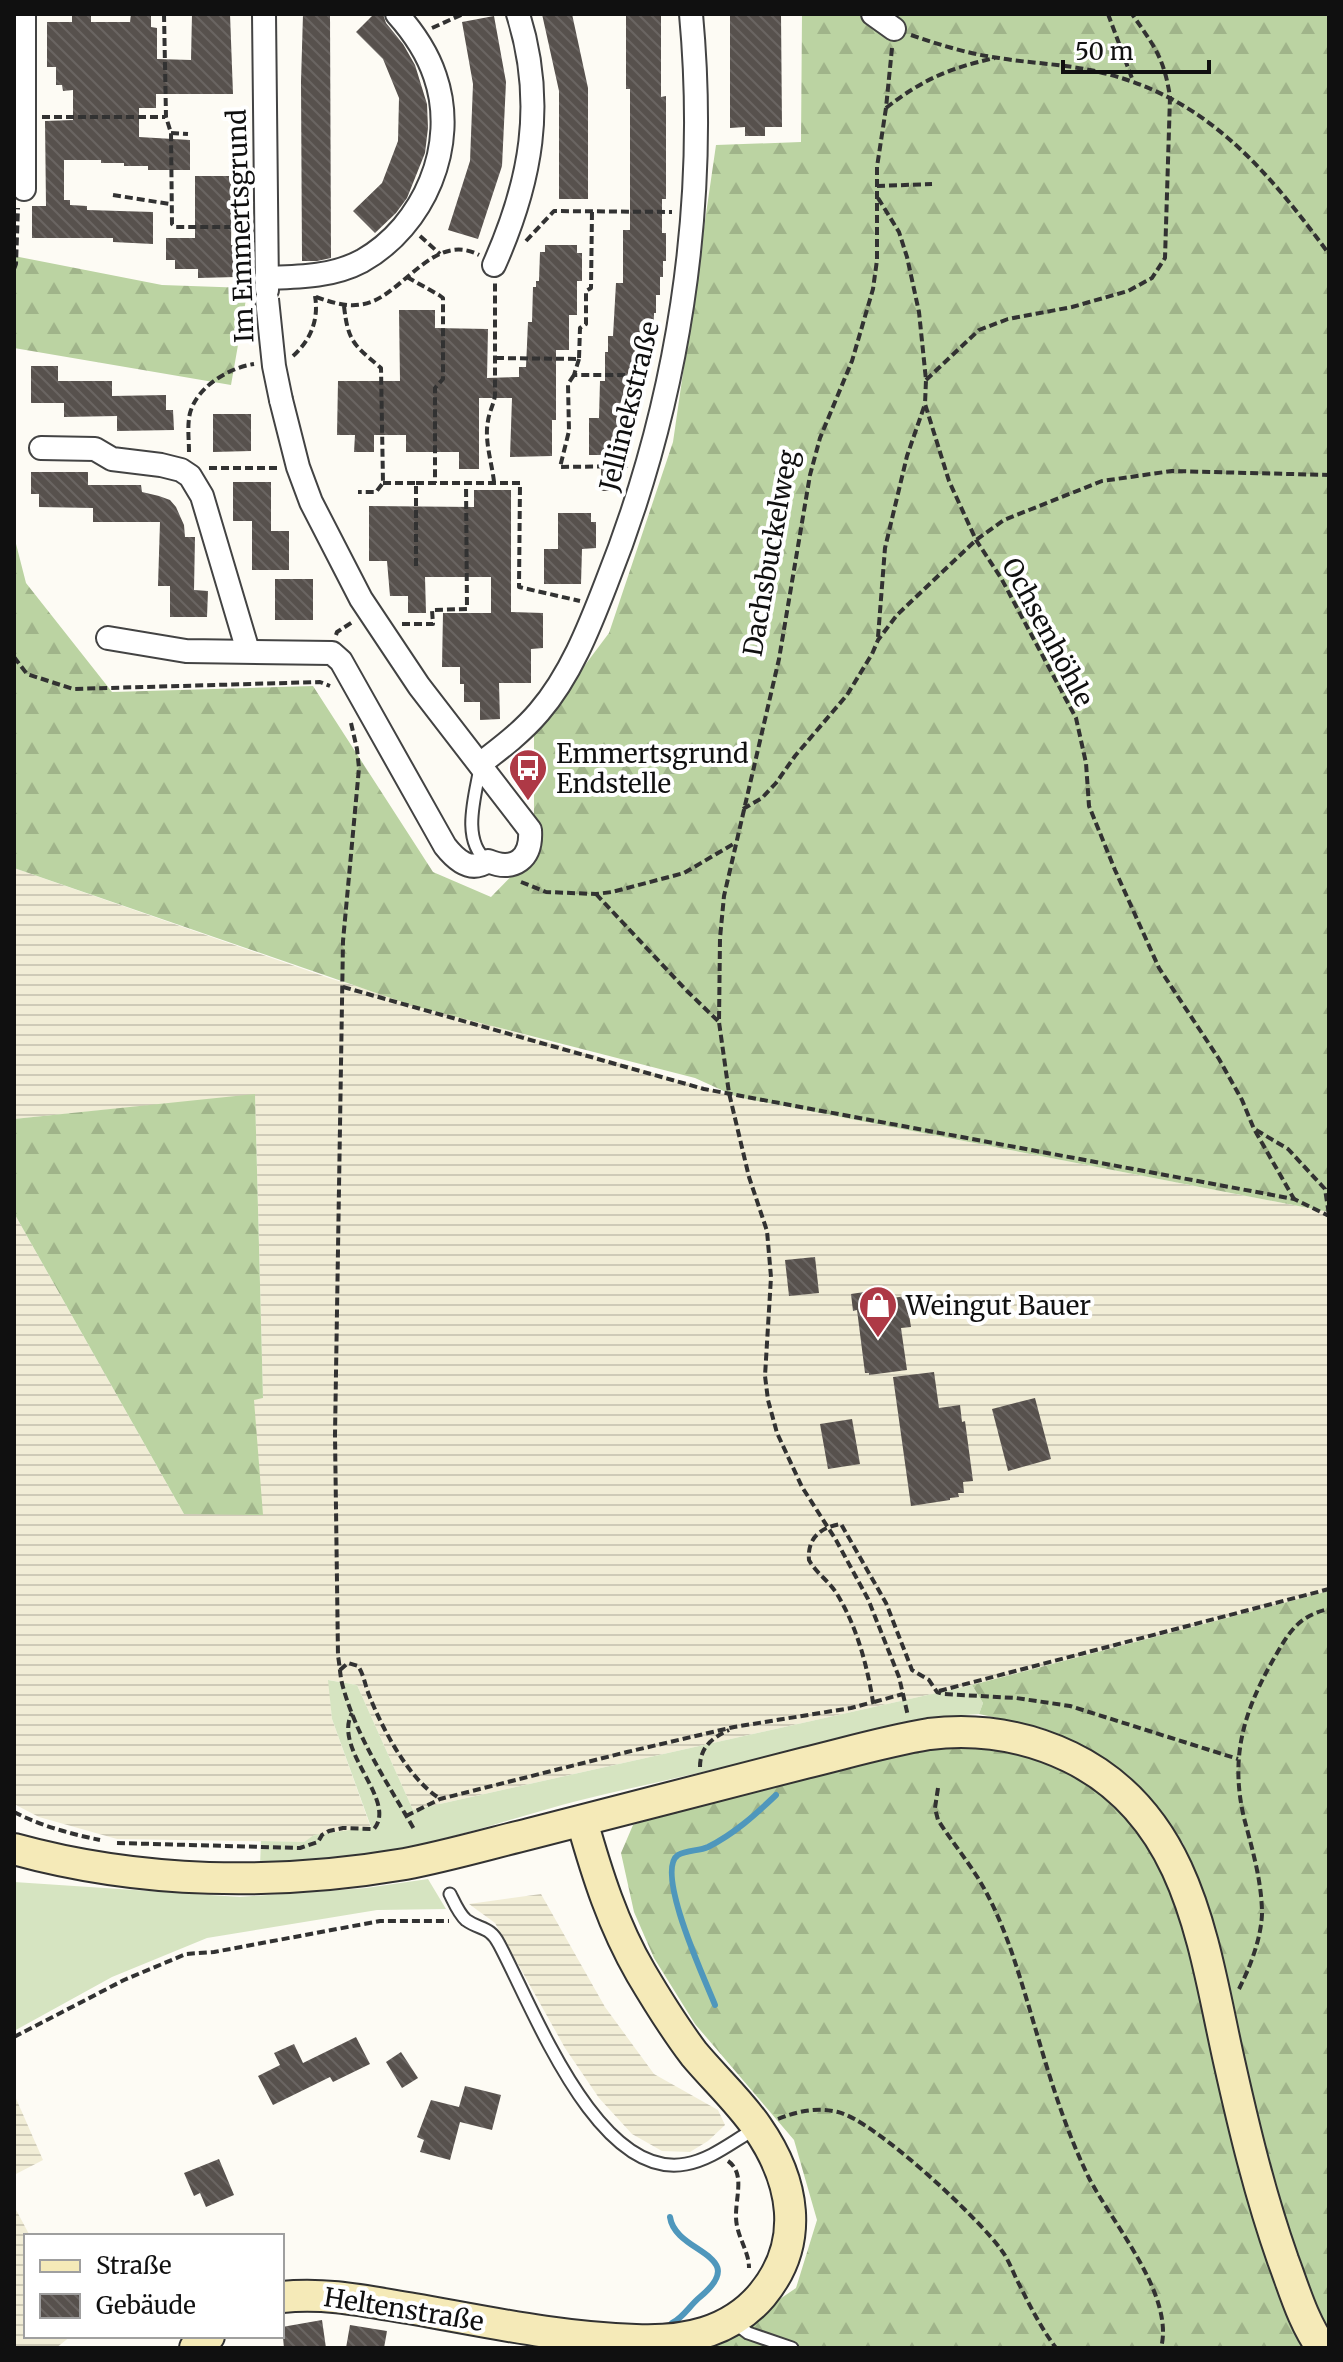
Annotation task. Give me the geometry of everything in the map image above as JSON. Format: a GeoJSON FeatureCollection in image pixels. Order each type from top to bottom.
{"type":"FeatureCollection","features":[{"type":"Feature","properties":{"kind":"main road"},"geometry":{"type":"LineString","coordinates":[[14,1849],[108,1869],[191,1877],[254,1879],[310,1876],[404,1864],[913,1737],[959,1731],[1009,1735],[1049,1747],[1091,1767],[1126,1794],[1157,1831],[1176,1864],[1199,1926],[1247,2141],[1269,2220],[1309,2325],[1322,2348]]}},
{"type":"Feature","properties":{"kind":"main road","name":"Heltenstraße"},"geometry":{"type":"LineString","coordinates":[[284,2297],[339,2296],[511,2326],[634,2340],[686,2338],[708,2332],[732,2321],[758,2299],[773,2280],[782,2261],[791,2213],[781,2169],[758,2128],[695,2054],[640,1972],[603,1894],[582,1821]]}},
{"type":"Feature","properties":{"kind":"street"},"geometry":{"type":"LineString","coordinates":[[24,14],[24,189]]}},
{"type":"Feature","properties":{"kind":"street","name":"Im Emmertsgrund"},"geometry":{"type":"LineString","coordinates":[[264,14],[266,288],[274,366],[298,467],[311,502],[377,625],[419,686],[530,830],[531,842],[527,853],[517,862],[496,864]]}},
{"type":"Feature","properties":{"kind":"street"},"geometry":{"type":"LineString","coordinates":[[266,288],[360,262],[380,249],[406,224],[426,193],[437,166],[443,114],[428,57],[416,36],[397,14]]}},
{"type":"Feature","properties":{"kind":"street"},"geometry":{"type":"LineString","coordinates":[[494,265],[518,205],[530,151],[531,71],[518,14]]}},
{"type":"Feature","properties":{"kind":"street","name":"Jellinekstraße"},"geometry":{"type":"LineString","coordinates":[[480,764],[540,711],[571,664],[616,559],[648,465],[670,375],[688,264],[696,103],[691,14]]}},
{"type":"Feature","properties":{"kind":"street"},"geometry":{"type":"LineString","coordinates":[[873,14],[894,29]]}},
{"type":"Feature","properties":{"kind":"street"},"geometry":{"type":"LineString","coordinates":[[41,448],[95,449],[112,459],[196,472],[248,651]]}},
{"type":"Feature","properties":{"kind":"street"},"geometry":{"type":"LineString","coordinates":[[108,638],[186,651],[326,652],[337,656],[452,856],[475,867],[496,864]]}},
{"type":"Feature","properties":{"kind":"lane"},"geometry":{"type":"LineString","coordinates":[[480,764],[473,810],[473,840],[479,854],[496,864]]}},
{"type":"Feature","properties":{"kind":"lane"},"geometry":{"type":"LineString","coordinates":[[450,1894],[467,1920],[492,1932],[550,2048],[576,2091],[634,2154],[649,2162],[669,2165],[694,2162],[758,2128]]}},
{"type":"Feature","properties":{"kind":"lane"},"geometry":{"type":"LineString","coordinates":[[732,2321],[748,2333],[792,2348]]}},
{"type":"Feature","properties":{"kind":"path"},"geometry":{"type":"LineString","coordinates":[[164,14],[166,117],[171,133],[172,224],[176,227],[240,227]]}},
{"type":"Feature","properties":{"kind":"path"},"geometry":{"type":"LineString","coordinates":[[416,36],[463,14]]}},
{"type":"Feature","properties":{"kind":"path"},"geometry":{"type":"LineString","coordinates":[[1108,14],[1133,81]]}},
{"type":"Feature","properties":{"kind":"path"},"geometry":{"type":"LineString","coordinates":[[926,380],[979,330],[1008,319],[1072,307],[1128,291],[1152,278],[1165,258],[1170,97],[1167,74],[1155,45],[1132,14]]}},
{"type":"Feature","properties":{"kind":"path"},"geometry":{"type":"LineString","coordinates":[[894,29],[933,43],[997,58],[1089,70],[1133,81],[1170,97],[1200,115],[1262,170],[1329,254]]}},
{"type":"Feature","properties":{"kind":"path","name":"Dachsbuckelweg"},"geometry":{"type":"LineString","coordinates":[[894,29],[879,143],[877,260],[873,289],[852,361],[820,438],[810,475],[779,659],[724,896],[719,1022],[729,1093],[749,1177],[767,1231],[771,1277],[765,1376],[768,1400],[777,1433],[796,1475],[868,1599],[899,1677],[913,1737]]}},
{"type":"Feature","properties":{"kind":"path"},"geometry":{"type":"LineString","coordinates":[[886,108],[912,88],[938,75],[997,58]]}},
{"type":"Feature","properties":{"kind":"path"},"geometry":{"type":"LineString","coordinates":[[45,117],[166,117]]}},
{"type":"Feature","properties":{"kind":"path"},"geometry":{"type":"LineString","coordinates":[[171,133],[188,134]]}},
{"type":"Feature","properties":{"kind":"path"},"geometry":{"type":"LineString","coordinates":[[877,186],[932,184]]}},
{"type":"Feature","properties":{"kind":"path"},"geometry":{"type":"LineString","coordinates":[[14,269],[18,200],[24,189]]}},
{"type":"Feature","properties":{"kind":"path"},"geometry":{"type":"LineString","coordinates":[[113,195],[170,204]]}},
{"type":"Feature","properties":{"kind":"path","name":"Ochsenhöhle"},"geometry":{"type":"LineString","coordinates":[[876,196],[899,232],[907,257],[919,312],[926,380],[925,404],[949,481],[976,540],[1001,578],[1076,718],[1086,763],[1089,806],[1159,968],[1219,1059],[1294,1199]]}},
{"type":"Feature","properties":{"kind":"path"},"geometry":{"type":"LineString","coordinates":[[520,248],[554,211],[692,211]]}},
{"type":"Feature","properties":{"kind":"path"},"geometry":{"type":"LineString","coordinates":[[592,212],[591,288],[586,291],[586,324],[580,328],[579,359],[568,384],[569,431],[560,467],[648,465]]}},
{"type":"Feature","properties":{"kind":"path"},"geometry":{"type":"LineString","coordinates":[[406,224],[440,254]]}},
{"type":"Feature","properties":{"kind":"path"},"geometry":{"type":"LineString","coordinates":[[316,297],[344,306],[372,302],[428,260],[459,250],[475,252],[494,265],[496,358],[494,405],[488,421],[488,448],[494,482]]}},
{"type":"Feature","properties":{"kind":"path"},"geometry":{"type":"LineString","coordinates":[[286,359],[296,355],[314,324],[316,297],[304,277]]}},
{"type":"Feature","properties":{"kind":"path"},"geometry":{"type":"LineString","coordinates":[[407,277],[443,298],[443,379],[435,388],[435,483]]}},
{"type":"Feature","properties":{"kind":"path"},"geometry":{"type":"LineString","coordinates":[[344,306],[352,341],[381,368],[383,483],[376,492],[358,492]]}},
{"type":"Feature","properties":{"kind":"path"},"geometry":{"type":"LineString","coordinates":[[496,358],[579,359]]}},
{"type":"Feature","properties":{"kind":"path"},"geometry":{"type":"LineString","coordinates":[[259,363],[227,373],[197,398],[190,412],[189,426],[196,472],[276,468]]}},
{"type":"Feature","properties":{"kind":"path"},"geometry":{"type":"LineString","coordinates":[[574,375],[670,375]]}},
{"type":"Feature","properties":{"kind":"path"},"geometry":{"type":"LineString","coordinates":[[878,640],[885,548],[907,456],[925,404]]}},
{"type":"Feature","properties":{"kind":"path"},"geometry":{"type":"LineString","coordinates":[[743,809],[762,798],[776,783],[847,695],[878,640],[897,615],[976,540],[1004,520],[1102,481],[1172,471],[1329,475]]}},
{"type":"Feature","properties":{"kind":"path"},"geometry":{"type":"LineString","coordinates":[[383,483],[520,483],[519,587],[598,605]]}},
{"type":"Feature","properties":{"kind":"path"},"geometry":{"type":"LineString","coordinates":[[416,483],[416,567]]}},
{"type":"Feature","properties":{"kind":"path"},"geometry":{"type":"LineString","coordinates":[[377,625],[433,624],[432,610],[467,609],[466,483]]}},
{"type":"Feature","properties":{"kind":"path"},"geometry":{"type":"LineString","coordinates":[[334,644],[337,632],[354,621]]}},
{"type":"Feature","properties":{"kind":"path"},"geometry":{"type":"LineString","coordinates":[[14,657],[27,674],[73,689],[320,682],[332,687]]}},
{"type":"Feature","properties":{"kind":"path"},"geometry":{"type":"LineString","coordinates":[[349,714],[359,768],[343,941],[335,1435],[338,1640],[343,1690],[352,1713],[373,1758],[414,1829]]}},
{"type":"Feature","properties":{"kind":"path"},"geometry":{"type":"LineString","coordinates":[[496,864],[517,880],[546,892],[596,894],[684,873],[735,843]]}},
{"type":"Feature","properties":{"kind":"path"},"geometry":{"type":"LineString","coordinates":[[596,894],[719,1022]]}},
{"type":"Feature","properties":{"kind":"path"},"geometry":{"type":"LineString","coordinates":[[343,987],[704,1089],[1294,1199],[1329,1216]]}},
{"type":"Feature","properties":{"kind":"path"},"geometry":{"type":"LineString","coordinates":[[1254,1129],[1288,1149],[1325,1189],[1329,1216]]}},
{"type":"Feature","properties":{"kind":"path"},"geometry":{"type":"LineString","coordinates":[[873,1702],[866,1665],[847,1613],[837,1594],[809,1560],[810,1546],[827,1526],[841,1524],[886,1603],[912,1670],[929,1680],[937,1692],[1070,1706],[1238,1759]]}},
{"type":"Feature","properties":{"kind":"path"},"geometry":{"type":"LineString","coordinates":[[937,1692],[1329,1589]]}},
{"type":"Feature","properties":{"kind":"path"},"geometry":{"type":"LineString","coordinates":[[1220,2020],[1244,1980],[1262,1917],[1256,1867],[1239,1793],[1238,1759],[1249,1712],[1271,1663],[1299,1621],[1329,1609]]}},
{"type":"Feature","properties":{"kind":"path"},"geometry":{"type":"LineString","coordinates":[[340,1670],[348,1663],[358,1666],[375,1710],[394,1744],[417,1777],[440,1799]]}},
{"type":"Feature","properties":{"kind":"path"},"geometry":{"type":"LineString","coordinates":[[406,1816],[440,1799],[734,1727],[851,1708],[903,1694]]}},
{"type":"Feature","properties":{"kind":"path"},"geometry":{"type":"LineString","coordinates":[[116,1843],[300,1848],[318,1842],[329,1831],[374,1829],[380,1810],[349,1738],[347,1721],[352,1713]]}},
{"type":"Feature","properties":{"kind":"path"},"geometry":{"type":"LineString","coordinates":[[699,1789],[700,1758],[710,1738],[734,1727]]}},
{"type":"Feature","properties":{"kind":"path"},"geometry":{"type":"LineString","coordinates":[[938,1788],[935,1808],[938,1820],[983,1887],[1006,1938],[1057,2097],[1089,2178],[1132,2248],[1158,2299],[1163,2338],[1161,2348]]}},
{"type":"Feature","properties":{"kind":"path"},"geometry":{"type":"LineString","coordinates":[[14,1812],[73,1834],[103,1841]]}},
{"type":"Feature","properties":{"kind":"path"},"geometry":{"type":"LineString","coordinates":[[14,2037],[124,1980],[186,1954],[214,1952],[380,1921],[439,1920],[476,1924]]}},
{"type":"Feature","properties":{"kind":"path"},"geometry":{"type":"LineString","coordinates":[[758,2128],[807,2110],[840,2112],[858,2120],[978,2221],[1004,2253],[1044,2332],[1056,2348]]}},
{"type":"Feature","properties":{"kind":"path"},"geometry":{"type":"LineString","coordinates":[[715,2153],[736,2167],[739,2177],[737,2227],[749,2258],[749,2273],[758,2299]]}},
{"type":"Feature","properties":{"kind":"shaded area"},"geometry":{"type":"Polygon","coordinates":[[[14,868],[332,979],[737,1097],[1329,1212],[1329,1591],[972,1685],[413,1810],[357,1685],[329,1680],[332,1719],[371,1828],[315,1835],[304,1842],[117,1839],[39,1817],[14,1804],[14,1213],[184,1514],[254,1399],[263,1398],[255,1095],[14,1119],[14,868]]]}},
{"type":"Feature","properties":{"kind":"shaded area"},"geometry":{"type":"Polygon","coordinates":[[[541,1894],[605,2007],[654,2074],[718,2110],[725,2125],[708,2141],[690,2152],[662,2151],[632,2134],[599,2098],[565,2048],[495,1923],[469,1904],[541,1894]]]}},
{"type":"Feature","properties":{"kind":"shaded area"},"geometry":{"type":"Polygon","coordinates":[[[14,2094],[43,2160],[14,2175],[14,2094]]]}},
{"type":"Feature","properties":{"kind":"shaded area"},"geometry":{"type":"Polygon","coordinates":[[[14,2206],[29,2234],[24,2234],[24,2338],[68,2338],[56,2348],[14,2348],[14,2206]]]}},
{"type":"Feature","properties":{"kind":"green space"},"geometry":{"type":"Polygon","coordinates":[[[802,14],[1329,14],[1329,1212],[737,1097],[695,1078],[414,1006],[14,868],[14,536],[26,583],[112,692],[313,686],[433,872],[491,897],[534,853],[534,733],[609,633],[673,442],[716,145],[801,142],[802,14]]]}},
{"type":"Feature","properties":{"kind":"green space"},"geometry":{"type":"Polygon","coordinates":[[[14,256],[162,285],[248,288],[231,385],[14,348],[14,256]]]}},
{"type":"Feature","properties":{"kind":"green space"},"geometry":{"type":"Polygon","coordinates":[[[255,1094],[263,1398],[254,1400],[263,1515],[184,1514],[14,1213],[14,1119],[255,1094]]]}},
{"type":"Feature","properties":{"kind":"green space"},"geometry":{"type":"Polygon","coordinates":[[[1329,1591],[1329,2330],[1304,2293],[1252,2121],[1211,1927],[1183,1843],[1140,1787],[1084,1746],[1043,1728],[979,1714],[983,1703],[972,1685],[1329,1591]]]}},
{"type":"Feature","properties":{"kind":"green space"},"geometry":{"type":"Polygon","coordinates":[[[328,1680],[357,1685],[413,1810],[972,1685],[983,1703],[979,1714],[865,1732],[581,1800],[417,1845],[360,1855],[260,1865],[261,1841],[304,1842],[314,1835],[371,1827],[332,1719],[328,1680]]]}},
{"type":"Feature","properties":{"kind":"green space"},"geometry":{"type":"Polygon","coordinates":[[[987,1741],[1044,1754],[1118,1803],[1174,1875],[1306,2348],[708,2348],[796,2288],[817,2220],[794,2140],[695,2024],[654,1958],[634,1912],[621,1853],[633,1825],[697,1802],[910,1742],[987,1741]]]}},
{"type":"Feature","properties":{"kind":"green space"},"geometry":{"type":"Polygon","coordinates":[[[428,1879],[446,1909],[377,1910],[207,1938],[112,1977],[14,2031],[14,1882],[240,1897],[366,1888],[428,1879]]]}},
{"type":"Feature","properties":{"kind":"building"},"geometry":{"type":"Polygon","coordinates":[[[72,14],[91,14],[91,22],[130,22],[131,14],[151,14],[151,27],[157,28],[157,59],[191,60],[192,14],[230,14],[233,94],[156,94],[156,108],[139,108],[139,137],[190,140],[190,170],[148,170],[148,166],[124,166],[124,163],[101,163],[101,160],[64,160],[64,200],[70,200],[70,205],[87,206],[87,210],[153,212],[153,244],[113,242],[113,238],[32,238],[32,206],[46,206],[45,121],[73,120],[73,90],[63,91],[62,85],[56,85],[56,67],[47,67],[47,22],[72,22],[72,14]]]}},
{"type":"Feature","properties":{"kind":"building"},"geometry":{"type":"Polygon","coordinates":[[[303,14],[330,14],[331,258],[317,261],[302,261],[303,14]]]}},
{"type":"Feature","properties":{"kind":"building"},"geometry":{"type":"Polygon","coordinates":[[[374,14],[383,14],[415,65],[427,104],[428,128],[425,153],[407,198],[375,233],[353,211],[382,183],[398,141],[399,98],[383,59],[356,32],[374,14]]]}},
{"type":"Feature","properties":{"kind":"building"},"geometry":{"type":"Polygon","coordinates":[[[542,14],[572,14],[588,88],[588,199],[559,199],[559,91],[542,14]]]}},
{"type":"Feature","properties":{"kind":"building"},"geometry":{"type":"Polygon","coordinates":[[[626,14],[661,14],[661,97],[666,96],[666,199],[662,199],[662,233],[666,233],[666,261],[663,261],[663,277],[660,277],[660,295],[656,295],[650,363],[639,363],[636,419],[627,419],[627,454],[618,455],[618,491],[601,491],[601,455],[589,455],[589,418],[599,418],[600,381],[605,381],[608,336],[613,336],[616,283],[623,283],[623,230],[630,230],[630,89],[626,89],[626,14]]]}},
{"type":"Feature","properties":{"kind":"building"},"geometry":{"type":"Polygon","coordinates":[[[730,14],[781,14],[782,127],[765,127],[765,136],[745,136],[745,127],[730,128],[730,14]]]}},
{"type":"Feature","properties":{"kind":"building"},"geometry":{"type":"Polygon","coordinates":[[[494,16],[506,82],[502,166],[478,239],[448,230],[470,161],[473,84],[462,22],[494,16]]]}},
{"type":"Feature","properties":{"kind":"building"},"geometry":{"type":"Polygon","coordinates":[[[195,176],[232,176],[231,245],[235,245],[236,277],[198,278],[198,269],[175,269],[175,260],[166,260],[166,238],[195,238],[195,176]]]}},
{"type":"Feature","properties":{"kind":"building"},"geometry":{"type":"Polygon","coordinates":[[[545,245],[577,245],[577,253],[582,253],[582,281],[577,281],[577,315],[569,315],[569,350],[556,350],[556,420],[552,420],[552,456],[510,457],[512,398],[479,398],[479,469],[459,469],[459,452],[406,452],[406,435],[374,435],[374,452],[354,452],[355,435],[337,435],[338,381],[400,381],[399,310],[435,310],[435,328],[488,329],[487,378],[519,377],[519,367],[526,367],[533,287],[539,281],[540,252],[545,252],[545,245]]]}},
{"type":"Feature","properties":{"kind":"building"},"geometry":{"type":"Polygon","coordinates":[[[31,366],[58,366],[58,381],[112,381],[112,396],[166,395],[166,410],[173,410],[174,430],[117,431],[117,416],[64,417],[64,403],[31,403],[31,366]]]}},
{"type":"Feature","properties":{"kind":"building"},"geometry":{"type":"Polygon","coordinates":[[[213,414],[251,414],[251,451],[213,452],[213,414]]]}},
{"type":"Feature","properties":{"kind":"building"},"geometry":{"type":"Polygon","coordinates":[[[31,472],[88,472],[88,485],[141,485],[142,492],[170,500],[184,525],[185,537],[195,537],[194,590],[208,591],[207,617],[170,617],[170,586],[158,586],[160,522],[93,522],[93,508],[39,507],[39,494],[31,494],[31,472]]]}},
{"type":"Feature","properties":{"kind":"building"},"geometry":{"type":"Polygon","coordinates":[[[233,482],[271,482],[271,531],[289,531],[289,570],[252,570],[252,521],[233,521],[233,482]]]}},
{"type":"Feature","properties":{"kind":"building"},"geometry":{"type":"Polygon","coordinates":[[[474,490],[511,490],[511,612],[543,613],[543,648],[531,649],[531,683],[499,683],[500,719],[480,720],[480,702],[464,702],[460,667],[442,667],[443,613],[491,613],[491,577],[425,577],[426,613],[408,613],[408,596],[390,596],[387,561],[369,561],[369,506],[474,507],[474,490]]]}},
{"type":"Feature","properties":{"kind":"building"},"geometry":{"type":"Polygon","coordinates":[[[558,513],[591,513],[591,522],[596,522],[596,548],[582,549],[581,584],[544,584],[544,549],[558,549],[558,513]]]}},
{"type":"Feature","properties":{"kind":"building"},"geometry":{"type":"Polygon","coordinates":[[[275,579],[313,579],[313,620],[275,620],[275,579]]]}},
{"type":"Feature","properties":{"kind":"building"},"geometry":{"type":"Polygon","coordinates":[[[815,1257],[819,1293],[789,1296],[785,1260],[815,1257]]]}},
{"type":"Feature","properties":{"kind":"building"},"geometry":{"type":"Polygon","coordinates":[[[871,1291],[872,1301],[906,1296],[911,1327],[901,1328],[907,1370],[865,1373],[857,1310],[853,1311],[851,1294],[871,1291]]]}},
{"type":"Feature","properties":{"kind":"building"},"geometry":{"type":"Polygon","coordinates":[[[934,1372],[939,1408],[960,1405],[973,1481],[963,1482],[964,1493],[958,1493],[959,1497],[911,1506],[893,1377],[934,1372]]]}},
{"type":"Feature","properties":{"kind":"building"},"geometry":{"type":"Polygon","coordinates":[[[1035,1398],[1051,1459],[1008,1471],[992,1409],[1035,1398]]]}},
{"type":"Feature","properties":{"kind":"building"},"geometry":{"type":"Polygon","coordinates":[[[852,1419],[860,1464],[828,1469],[820,1424],[852,1419]]]}},
{"type":"Feature","properties":{"kind":"building"},"geometry":{"type":"Polygon","coordinates":[[[356,2037],[370,2064],[333,2082],[330,2077],[273,2105],[258,2076],[280,2065],[274,2053],[294,2044],[303,2063],[356,2037]]]}},
{"type":"Feature","properties":{"kind":"building"},"geometry":{"type":"Polygon","coordinates":[[[401,2052],[418,2078],[402,2088],[386,2062],[401,2052]]]}},
{"type":"Feature","properties":{"kind":"building"},"geometry":{"type":"Polygon","coordinates":[[[465,2086],[501,2095],[492,2130],[460,2122],[450,2160],[420,2152],[424,2140],[417,2137],[431,2100],[459,2107],[465,2086]]]}},
{"type":"Feature","properties":{"kind":"building"},"geometry":{"type":"Polygon","coordinates":[[[219,2159],[234,2195],[206,2207],[200,2193],[194,2196],[184,2173],[219,2159]]]}},
{"type":"Feature","properties":{"kind":"building"},"geometry":{"type":"Polygon","coordinates":[[[322,2320],[326,2348],[284,2348],[284,2327],[322,2320]]]}},
{"type":"Feature","properties":{"kind":"building"},"geometry":{"type":"Polygon","coordinates":[[[350,2325],[387,2331],[384,2348],[346,2348],[350,2325]]]}},
{"type":"Feature","properties":{"kind":"waterway"},"geometry":{"type":"LineString","coordinates":[[715,2005],[684,1927],[672,1882],[672,1865],[678,1855],[708,1847],[727,1836],[776,1795]]}},
{"type":"Feature","properties":{"kind":"waterway"},"geometry":{"type":"LineString","coordinates":[[670,2217],[675,2229],[715,2263],[718,2272],[714,2283],[672,2323]]}},
{"type":"Feature","properties":{"kind":"place","name":"Emmertsgrund Endstelle"},"geometry":{"type":"Point","coordinates":[528,802]}},
{"type":"Feature","properties":{"kind":"place","name":"Weingut Bauer"},"geometry":{"type":"Point","coordinates":[878,1339]}}]}
